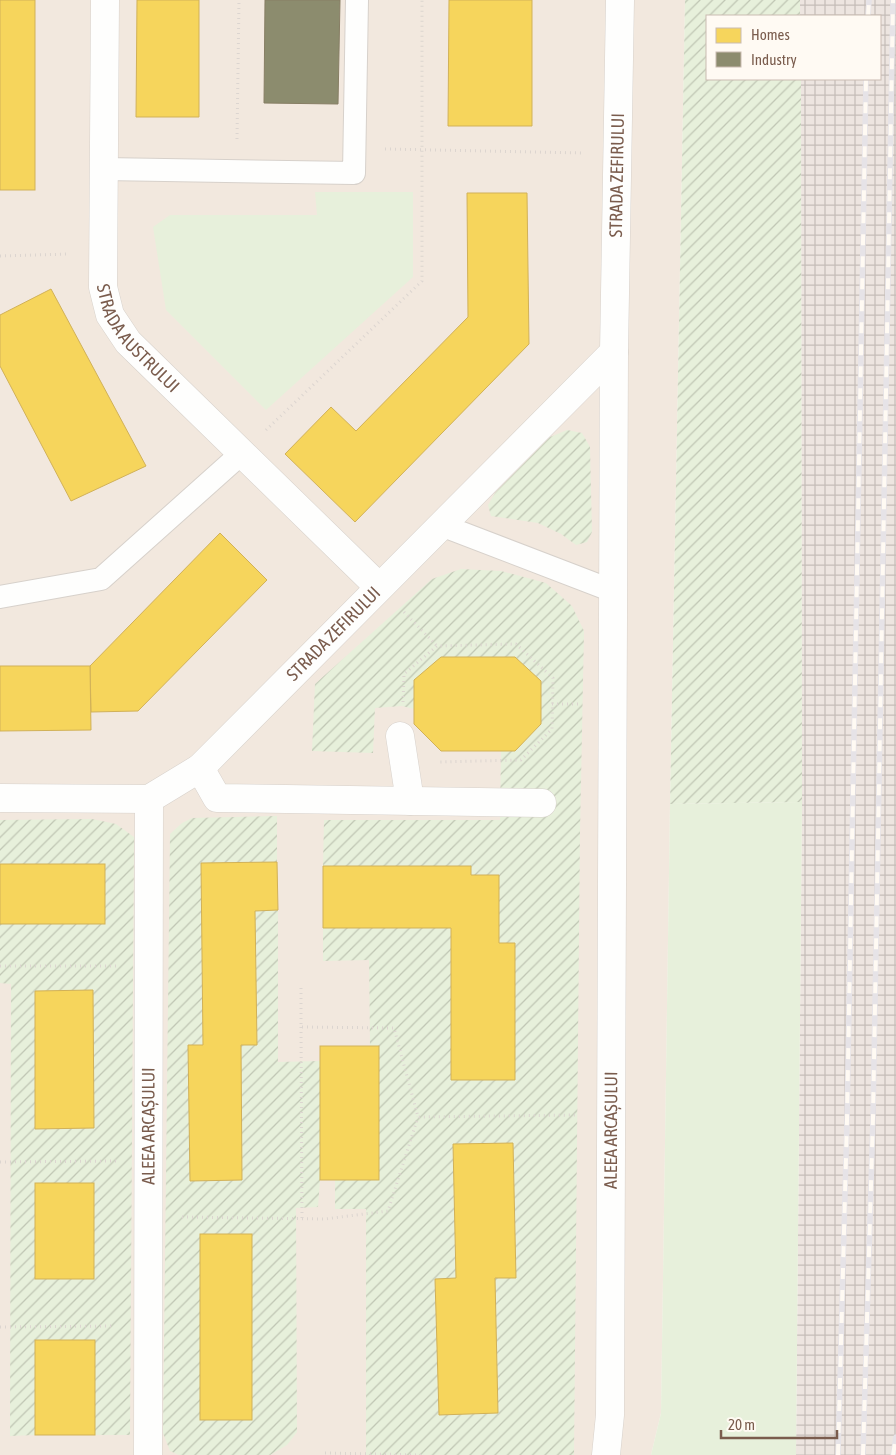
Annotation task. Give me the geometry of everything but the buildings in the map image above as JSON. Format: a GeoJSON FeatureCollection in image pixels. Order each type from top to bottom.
{"type":"FeatureCollection","features":[{"type":"Feature","properties":{"kind":"street","name":"STRADA AUSTRULUI"},"geometry":{"type":"LineString","coordinates":[[105,0],[103,287],[110,315],[128,342],[379,587]]}},
{"type":"Feature","properties":{"kind":"street","name":"STRADA ZEFIRULUI"},"geometry":{"type":"LineString","coordinates":[[612,804],[614,352],[620,0]]}},
{"type":"Feature","properties":{"kind":"street","name":"STRADA ZEFIRULUI"},"geometry":{"type":"LineString","coordinates":[[149,799],[200,768],[614,352]]}},
{"type":"Feature","properties":{"kind":"street"},"geometry":{"type":"LineString","coordinates":[[400,736],[410,801]]}},
{"type":"Feature","properties":{"kind":"street"},"geometry":{"type":"LineString","coordinates":[[200,768],[217,798],[542,803]]}},
{"type":"Feature","properties":{"kind":"street"},"geometry":{"type":"LineString","coordinates":[[0,798],[149,799]]}},
{"type":"Feature","properties":{"kind":"street","name":"ALEEA ARCAȘULUI"},"geometry":{"type":"LineString","coordinates":[[148,1455],[149,799]]}},
{"type":"Feature","properties":{"kind":"street","name":"ALEEA ARCAȘULUI"},"geometry":{"type":"LineString","coordinates":[[606,1455],[610,1415],[612,804]]}},
{"type":"Feature","properties":{"kind":"lane"},"geometry":{"type":"LineString","coordinates":[[104,169],[354,173],[357,0]]}},
{"type":"Feature","properties":{"kind":"lane"},"geometry":{"type":"LineString","coordinates":[[0,597],[101,579],[242,453]]}},
{"type":"Feature","properties":{"kind":"lane"},"geometry":{"type":"LineString","coordinates":[[442,525],[613,591]]}},
{"type":"Feature","properties":{"kind":"path"},"geometry":{"type":"LineString","coordinates":[[237,171],[239,0]]}},
{"type":"Feature","properties":{"kind":"path"},"geometry":{"type":"LineString","coordinates":[[242,453],[422,281],[422,0]]}},
{"type":"Feature","properties":{"kind":"path"},"geometry":{"type":"LineString","coordinates":[[354,149],[617,153]]}},
{"type":"Feature","properties":{"kind":"path"},"geometry":{"type":"LineString","coordinates":[[0,256],[103,254]]}},
{"type":"Feature","properties":{"kind":"path"},"geometry":{"type":"LineString","coordinates":[[379,587],[437,646]]}},
{"type":"Feature","properties":{"kind":"path"},"geometry":{"type":"LineString","coordinates":[[402,706],[404,674],[437,646],[516,644],[553,678],[552,729],[520,760],[431,762]]}},
{"type":"Feature","properties":{"kind":"path"},"geometry":{"type":"LineString","coordinates":[[0,966],[149,966]]}},
{"type":"Feature","properties":{"kind":"path"},"geometry":{"type":"LineString","coordinates":[[301,988],[302,1218]]}},
{"type":"Feature","properties":{"kind":"path"},"geometry":{"type":"LineString","coordinates":[[148,1216],[325,1219],[388,1211],[418,1117],[394,1028],[302,1027]]}},
{"type":"Feature","properties":{"kind":"path"},"geometry":{"type":"LineString","coordinates":[[418,1117],[611,1114]]}},
{"type":"Feature","properties":{"kind":"path"},"geometry":{"type":"LineString","coordinates":[[0,1162],[149,1160]]}},
{"type":"Feature","properties":{"kind":"path"},"geometry":{"type":"LineString","coordinates":[[0,1327],[148,1326]]}},
{"type":"Feature","properties":{"kind":"path"},"geometry":{"type":"LineString","coordinates":[[325,1453],[422,1455]]}},
{"type":"Feature","properties":{"kind":"shaded area"},"geometry":{"type":"Polygon","coordinates":[[[0,0],[685,0],[661,1413],[651,1455],[0,1455],[0,0]]]}},
{"type":"Feature","properties":{"kind":"shaded area"},"geometry":{"type":"Polygon","coordinates":[[[800,0],[896,0],[896,1455],[796,1455],[802,802],[801,80],[881,80],[881,15],[800,15],[800,0]]]}},
{"type":"Feature","properties":{"kind":"green space"},"geometry":{"type":"Polygon","coordinates":[[[685,0],[800,0],[800,15],[706,15],[706,80],[801,80],[802,802],[670,804],[685,0]]]}},
{"type":"Feature","properties":{"kind":"green space"},"geometry":{"type":"Polygon","coordinates":[[[315,192],[413,192],[413,277],[266,410],[166,310],[153,227],[170,215],[317,215],[315,192]]]}},
{"type":"Feature","properties":{"kind":"green space"},"geometry":{"type":"Polygon","coordinates":[[[567,430],[582,433],[590,447],[592,532],[587,542],[576,545],[561,534],[538,523],[491,516],[488,505],[495,493],[550,437],[567,430]]]}},
{"type":"Feature","properties":{"kind":"green space"},"geometry":{"type":"Polygon","coordinates":[[[461,569],[501,571],[546,583],[572,606],[584,631],[580,833],[574,1455],[366,1455],[366,1209],[335,1209],[335,1180],[379,1046],[370,1046],[369,960],[323,961],[323,928],[451,928],[451,1080],[515,1080],[515,943],[499,943],[471,875],[471,866],[323,866],[324,820],[500,820],[501,751],[515,751],[541,724],[541,681],[515,657],[441,657],[414,680],[414,709],[402,706],[375,708],[373,753],[312,751],[315,684],[432,579],[461,569]],[[513,1143],[453,1144],[456,1278],[435,1279],[439,1415],[498,1412],[495,1278],[516,1278],[513,1143]]]}},
{"type":"Feature","properties":{"kind":"green space"},"geometry":{"type":"Polygon","coordinates":[[[802,802],[796,1455],[651,1455],[661,1413],[670,804],[802,802]]]}},
{"type":"Feature","properties":{"kind":"green space"},"geometry":{"type":"Polygon","coordinates":[[[277,816],[277,862],[202,863],[203,1045],[188,1046],[190,1181],[242,1180],[241,1045],[257,1044],[255,911],[278,910],[278,1062],[320,1061],[320,1180],[318,1207],[296,1208],[297,1432],[287,1445],[270,1455],[179,1455],[170,1451],[163,1433],[170,834],[182,823],[192,818],[277,816]],[[200,1234],[200,1420],[251,1420],[252,1234],[200,1234]]]}},
{"type":"Feature","properties":{"kind":"green space"},"geometry":{"type":"Polygon","coordinates":[[[92,819],[116,824],[134,837],[130,1435],[95,1435],[95,1340],[35,1340],[35,1435],[10,1436],[11,984],[0,983],[0,924],[105,864],[0,864],[0,820],[92,819]],[[93,990],[35,991],[35,1129],[94,1128],[93,990]],[[36,1183],[36,1279],[94,1279],[94,1183],[36,1183]]]}},
{"type":"Feature","properties":{"kind":"railway"},"geometry":{"type":"LineString","coordinates":[[868,15],[869,0]]}},
{"type":"Feature","properties":{"kind":"railway"},"geometry":{"type":"LineString","coordinates":[[863,1455],[873,1117],[893,0]]}},
{"type":"Feature","properties":{"kind":"railway"},"geometry":{"type":"LineString","coordinates":[[838,1455],[847,1120],[866,80]]}},
{"type":"Feature","properties":{"kind":"railway"},"geometry":{"type":"LineString","coordinates":[[893,1455],[896,1437]]}}]}
